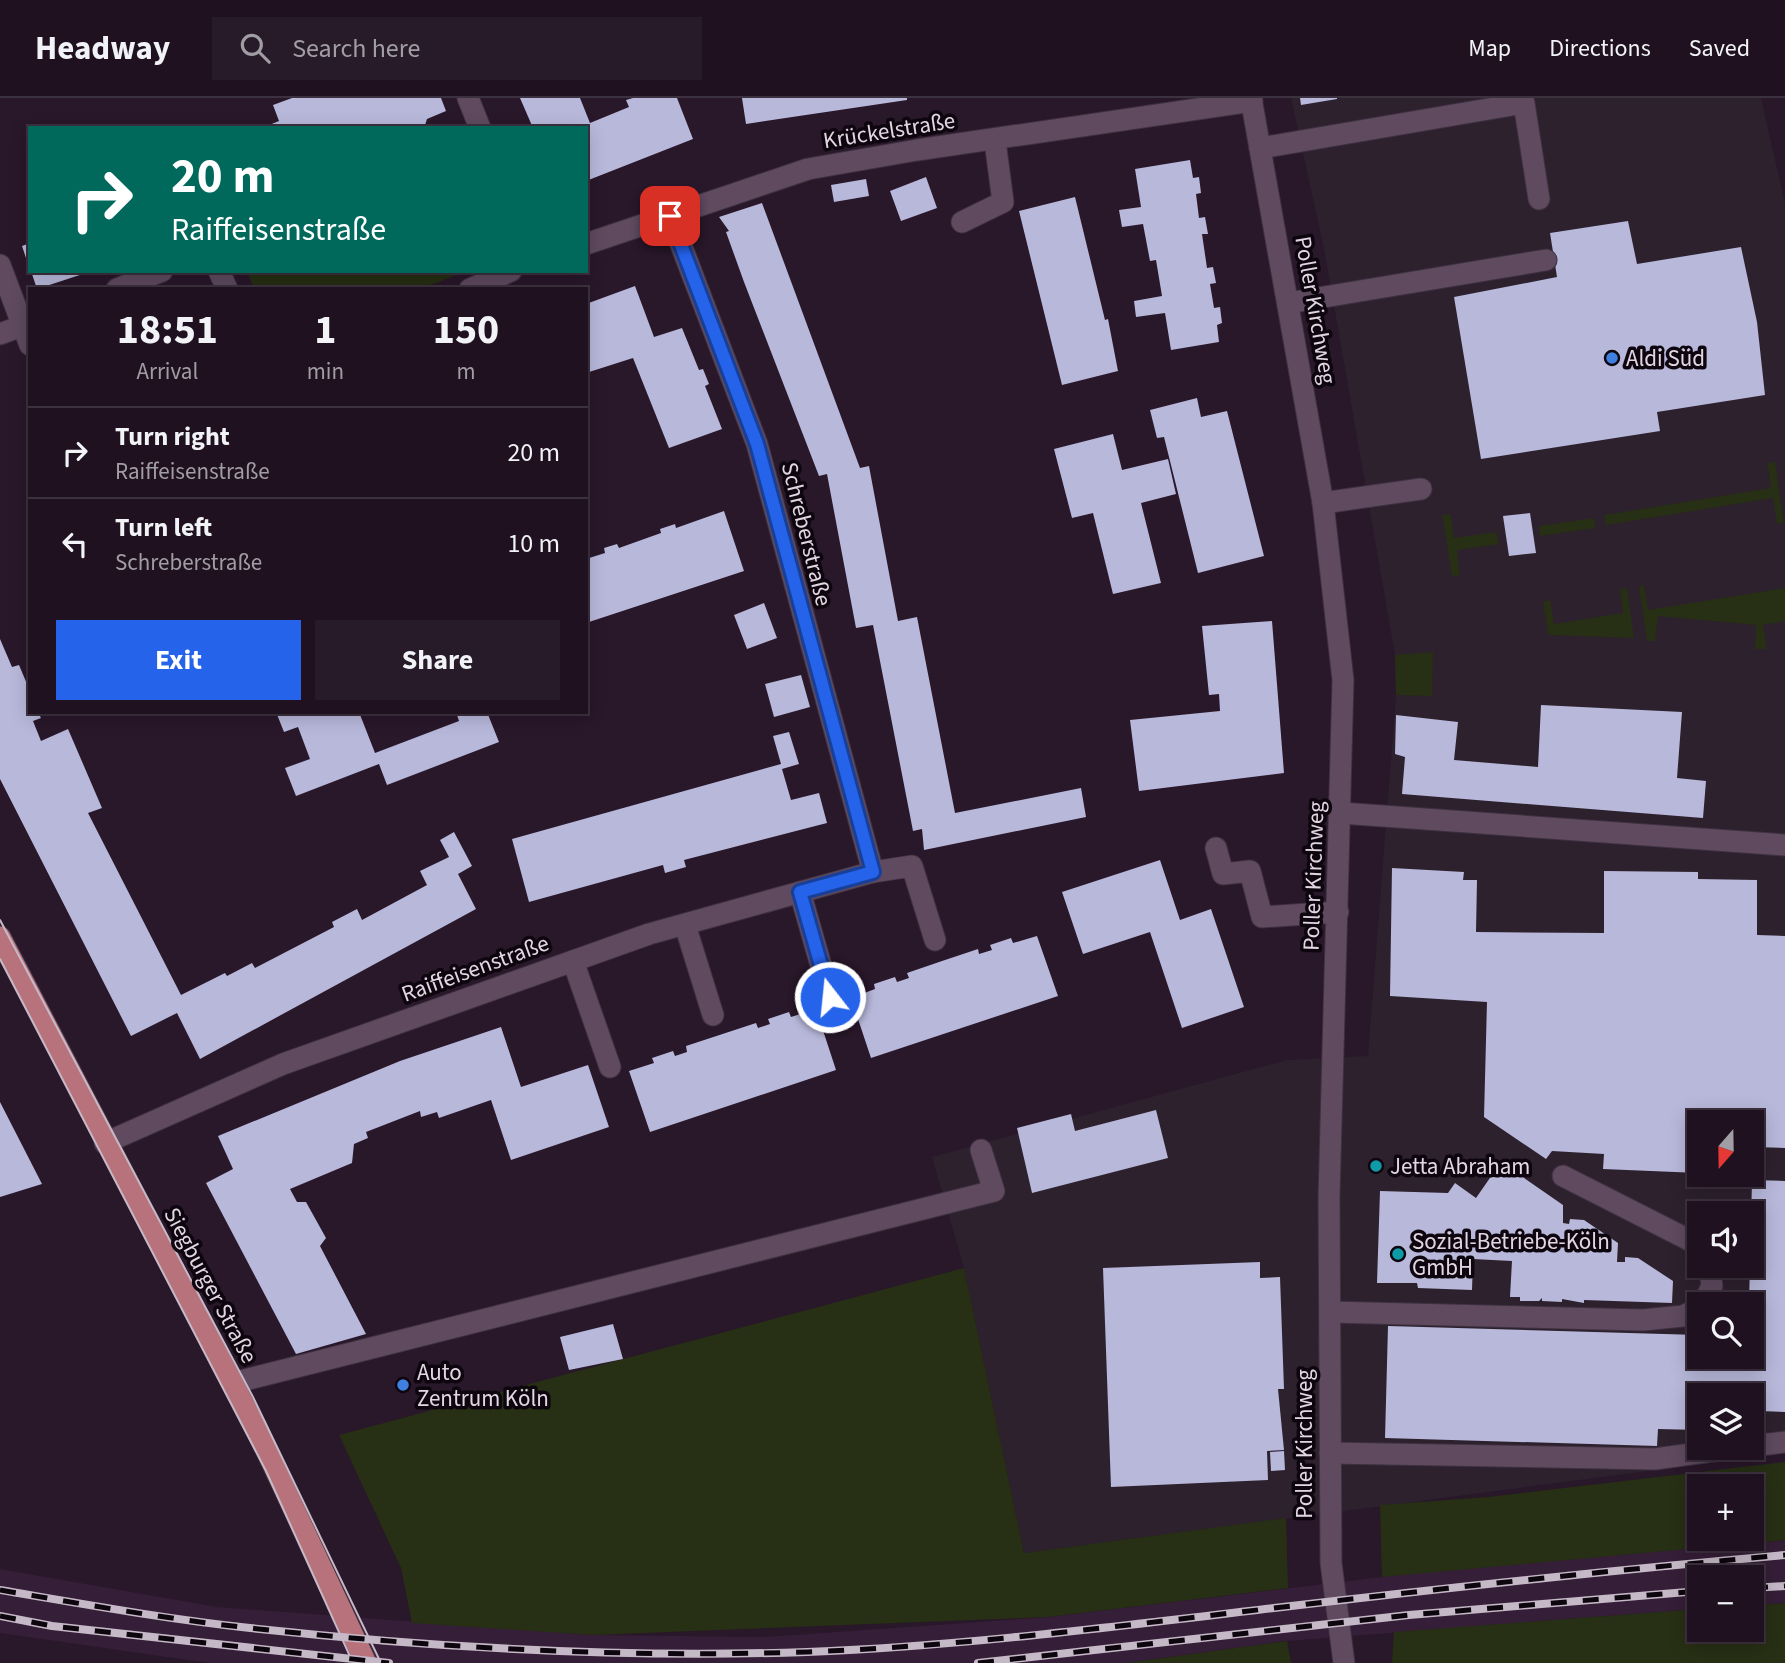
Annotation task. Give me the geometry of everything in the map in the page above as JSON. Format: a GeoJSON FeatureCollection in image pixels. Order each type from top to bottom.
{"type":"FeatureCollection","features":[{"type":"Feature","properties":{"kind":"main road","name":"Siegburger Straße"},"geometry":{"type":"LineString","coordinates":[[0,937],[105,1143],[233,1383],[320,1559],[366,1663]]}},
{"type":"Feature","properties":{"kind":"street"},"geometry":{"type":"LineString","coordinates":[[468,98],[479,126]]}},
{"type":"Feature","properties":{"kind":"street","name":"Krückelstraße"},"geometry":{"type":"LineString","coordinates":[[588,243],[807,169],[1251,100]]}},
{"type":"Feature","properties":{"kind":"street","name":"Poller Kirchweg"},"geometry":{"type":"LineString","coordinates":[[1251,100],[1323,503],[1343,680],[1329,1198],[1331,1563],[1344,1663]]}},
{"type":"Feature","properties":{"kind":"street"},"geometry":{"type":"LineString","coordinates":[[1260,148],[1524,103],[1539,199]]}},
{"type":"Feature","properties":{"kind":"street"},"geometry":{"type":"LineString","coordinates":[[962,222],[1003,202],[995,141]]}},
{"type":"Feature","properties":{"kind":"street","name":"Schreberstraße"},"geometry":{"type":"LineString","coordinates":[[670,216],[757,444],[873,872]]}},
{"type":"Feature","properties":{"kind":"street"},"geometry":{"type":"LineString","coordinates":[[1288,303],[1546,260]]}},
{"type":"Feature","properties":{"kind":"street"},"geometry":{"type":"LineString","coordinates":[[0,265],[27,331],[0,334]]}},
{"type":"Feature","properties":{"kind":"street"},"geometry":{"type":"LineString","coordinates":[[122,287],[157,273]]}},
{"type":"Feature","properties":{"kind":"street"},"geometry":{"type":"LineString","coordinates":[[475,287],[506,273]]}},
{"type":"Feature","properties":{"kind":"street"},"geometry":{"type":"LineString","coordinates":[[1323,503],[1421,489]]}},
{"type":"Feature","properties":{"kind":"street"},"geometry":{"type":"LineString","coordinates":[[1341,813],[1785,845]]}},
{"type":"Feature","properties":{"kind":"street"},"geometry":{"type":"LineString","coordinates":[[1216,848],[1223,874],[1250,871],[1262,917],[1338,912]]}},
{"type":"Feature","properties":{"kind":"street","name":"Raiffeisenstraße"},"geometry":{"type":"LineString","coordinates":[[105,1143],[283,1064],[573,961],[685,925],[873,872],[912,866],[935,940]]}},
{"type":"Feature","properties":{"kind":"street"},"geometry":{"type":"LineString","coordinates":[[800,892],[830,997]]}},
{"type":"Feature","properties":{"kind":"street"},"geometry":{"type":"LineString","coordinates":[[685,925],[713,1015]]}},
{"type":"Feature","properties":{"kind":"street"},"geometry":{"type":"LineString","coordinates":[[573,961],[610,1068]]}},
{"type":"Feature","properties":{"kind":"street"},"geometry":{"type":"LineString","coordinates":[[233,1383],[994,1191],[981,1150]]}},
{"type":"Feature","properties":{"kind":"street"},"geometry":{"type":"LineString","coordinates":[[1563,1175],[1687,1239]]}},
{"type":"Feature","properties":{"kind":"street"},"geometry":{"type":"LineString","coordinates":[[1330,1312],[1643,1320],[1687,1314]]}},
{"type":"Feature","properties":{"kind":"street"},"geometry":{"type":"LineString","coordinates":[[1764,1444],[1785,1441]]}},
{"type":"Feature","properties":{"kind":"street"},"geometry":{"type":"LineString","coordinates":[[1330,1453],[1655,1459],[1687,1455]]}},
{"type":"Feature","properties":{"kind":"shaded area"},"geometry":{"type":"Polygon","coordinates":[[[1291,98],[1761,98],[1785,203],[1785,1453],[1764,1456],[1764,1383],[1687,1383],[1687,1460],[1732,1460],[1024,1553],[964,1268],[932,1157],[1287,1060],[1368,1056],[1396,695],[1395,655],[1325,254],[1291,98]]]}},
{"type":"Feature","properties":{"kind":"shaded area"},"geometry":{"type":"Polygon","coordinates":[[[1785,1540],[1785,1603],[1764,1605],[1764,1565],[1687,1565],[1687,1610],[1287,1641],[1126,1663],[209,1663],[0,1633],[0,1569],[217,1607],[594,1635],[766,1637],[1048,1617],[1407,1574],[1687,1549],[1687,1551],[1764,1551],[1764,1542],[1785,1540]]]}},
{"type":"Feature","properties":{"kind":"green space"},"geometry":{"type":"Polygon","coordinates":[[[248,273],[461,273],[426,287],[253,287],[248,273]]]}},
{"type":"Feature","properties":{"kind":"green space"},"geometry":{"type":"Polygon","coordinates":[[[1775,462],[1784,523],[1777,524],[1773,498],[1606,525],[1604,515],[1771,488],[1767,463],[1775,462]]]}},
{"type":"Feature","properties":{"kind":"green space"},"geometry":{"type":"Polygon","coordinates":[[[1451,514],[1454,538],[1496,532],[1499,544],[1457,550],[1460,575],[1452,576],[1442,515],[1451,514]]]}},
{"type":"Feature","properties":{"kind":"green space"},"geometry":{"type":"Polygon","coordinates":[[[1594,518],[1595,528],[1540,536],[1539,526],[1594,518]]]}},
{"type":"Feature","properties":{"kind":"green space"},"geometry":{"type":"Polygon","coordinates":[[[1644,585],[1648,610],[1785,588],[1785,621],[1763,625],[1767,649],[1755,649],[1756,625],[1658,616],[1655,641],[1647,641],[1639,586],[1644,585]]]}},
{"type":"Feature","properties":{"kind":"green space"},"geometry":{"type":"Polygon","coordinates":[[[1627,588],[1634,638],[1548,635],[1543,602],[1550,600],[1554,624],[1623,613],[1620,589],[1627,588]]]}},
{"type":"Feature","properties":{"kind":"green space"},"geometry":{"type":"Polygon","coordinates":[[[1433,652],[1432,696],[1396,695],[1395,655],[1433,652]]]}},
{"type":"Feature","properties":{"kind":"green space"},"geometry":{"type":"Polygon","coordinates":[[[964,1268],[1024,1553],[1286,1518],[1288,1588],[1048,1617],[594,1635],[412,1623],[401,1568],[339,1435],[964,1268]]]}},
{"type":"Feature","properties":{"kind":"green space"},"geometry":{"type":"Polygon","coordinates":[[[1785,1462],[1785,1540],[1764,1542],[1764,1474],[1687,1474],[1687,1549],[1382,1577],[1380,1505],[1488,1497],[1785,1462]]]}},
{"type":"Feature","properties":{"kind":"green space"},"geometry":{"type":"Polygon","coordinates":[[[1785,1603],[1785,1663],[1392,1663],[1394,1632],[1687,1610],[1687,1642],[1764,1642],[1764,1605],[1785,1603]]]}},
{"type":"Feature","properties":{"kind":"green space"},"geometry":{"type":"Polygon","coordinates":[[[1287,1641],[1291,1663],[1126,1663],[1287,1641]]]}},
{"type":"Feature","properties":{"kind":"building"},"geometry":{"type":"Polygon","coordinates":[[[292,98],[441,98],[446,111],[427,119],[425,126],[267,126],[279,121],[273,105],[292,98]]]}},
{"type":"Feature","properties":{"kind":"building"},"geometry":{"type":"Polygon","coordinates":[[[520,98],[580,98],[590,123],[629,107],[626,100],[677,98],[693,139],[588,180],[588,126],[532,126],[520,98]]]}},
{"type":"Feature","properties":{"kind":"building"},"geometry":{"type":"Polygon","coordinates":[[[742,98],[907,98],[907,100],[746,124],[742,98]]]}},
{"type":"Feature","properties":{"kind":"building"},"geometry":{"type":"Polygon","coordinates":[[[1300,98],[1337,98],[1337,99],[1301,105],[1300,98]]]}},
{"type":"Feature","properties":{"kind":"building"},"geometry":{"type":"Polygon","coordinates":[[[1190,160],[1193,178],[1199,177],[1201,193],[1196,194],[1199,218],[1205,217],[1208,234],[1202,234],[1207,268],[1213,267],[1216,283],[1210,284],[1214,308],[1220,307],[1222,323],[1217,325],[1219,342],[1171,350],[1165,313],[1136,317],[1134,301],[1162,296],[1156,260],[1150,261],[1143,224],[1122,227],[1119,210],[1141,207],[1135,169],[1190,160]]]}},
{"type":"Feature","properties":{"kind":"building"},"geometry":{"type":"Polygon","coordinates":[[[926,177],[937,208],[901,221],[890,191],[926,177]]]}},
{"type":"Feature","properties":{"kind":"building"},"geometry":{"type":"Polygon","coordinates":[[[866,179],[869,196],[834,202],[831,185],[866,179]]]}},
{"type":"Feature","properties":{"kind":"building"},"geometry":{"type":"Polygon","coordinates":[[[1075,197],[1105,320],[1108,319],[1118,371],[1062,385],[1019,211],[1075,197]]]}},
{"type":"Feature","properties":{"kind":"building"},"geometry":{"type":"Polygon","coordinates":[[[762,203],[860,468],[869,466],[898,621],[917,617],[955,813],[1081,788],[1086,817],[924,850],[922,829],[913,831],[873,625],[856,628],[827,474],[819,476],[744,282],[726,232],[729,231],[719,217],[762,203]]]}},
{"type":"Feature","properties":{"kind":"building","name":"Aldi Süd"},"geometry":{"type":"Polygon","coordinates":[[[1628,221],[1637,264],[1741,247],[1757,322],[1765,395],[1657,412],[1660,431],[1481,459],[1454,297],[1557,277],[1550,233],[1628,221]]]}},
{"type":"Feature","properties":{"kind":"building"},"geometry":{"type":"Polygon","coordinates":[[[28,244],[28,264],[22,246],[28,244]]]}},
{"type":"Feature","properties":{"kind":"building"},"geometry":{"type":"Polygon","coordinates":[[[32,273],[86,273],[43,287],[36,287],[32,273]]]}},
{"type":"Feature","properties":{"kind":"building"},"geometry":{"type":"Polygon","coordinates":[[[635,286],[654,337],[682,328],[699,370],[703,369],[709,384],[705,386],[722,429],[669,448],[633,358],[588,372],[588,303],[635,286]]]}},
{"type":"Feature","properties":{"kind":"building"},"geometry":{"type":"Polygon","coordinates":[[[1197,398],[1201,417],[1227,411],[1264,556],[1198,573],[1164,437],[1157,438],[1150,410],[1197,398]]]}},
{"type":"Feature","properties":{"kind":"building"},"geometry":{"type":"Polygon","coordinates":[[[1113,434],[1122,470],[1168,459],[1176,494],[1141,503],[1161,583],[1113,594],[1093,513],[1072,518],[1054,449],[1113,434]]]}},
{"type":"Feature","properties":{"kind":"building"},"geometry":{"type":"Polygon","coordinates":[[[724,511],[744,571],[588,622],[588,558],[605,553],[604,548],[617,544],[619,548],[661,533],[660,529],[675,524],[676,528],[724,511]]]}},
{"type":"Feature","properties":{"kind":"building"},"geometry":{"type":"Polygon","coordinates":[[[1530,513],[1536,553],[1509,556],[1503,516],[1530,513]]]}},
{"type":"Feature","properties":{"kind":"building"},"geometry":{"type":"Polygon","coordinates":[[[764,603],[777,638],[747,649],[734,615],[764,603]]]}},
{"type":"Feature","properties":{"kind":"building"},"geometry":{"type":"Polygon","coordinates":[[[1272,621],[1284,773],[1139,791],[1130,720],[1220,711],[1219,694],[1209,695],[1202,626],[1272,621]]]}},
{"type":"Feature","properties":{"kind":"building"},"geometry":{"type":"Polygon","coordinates":[[[0,639],[12,667],[19,665],[28,686],[28,714],[39,714],[41,718],[33,721],[41,741],[68,729],[102,808],[88,813],[181,995],[252,963],[255,968],[334,927],[332,922],[357,909],[362,920],[427,885],[420,871],[449,857],[440,840],[454,832],[472,866],[458,874],[476,909],[200,1059],[177,1013],[131,1036],[0,779],[0,639]]]}},
{"type":"Feature","properties":{"kind":"building"},"geometry":{"type":"Polygon","coordinates":[[[801,675],[810,707],[774,717],[765,684],[801,675]]]}},
{"type":"Feature","properties":{"kind":"building"},"geometry":{"type":"Polygon","coordinates":[[[1541,705],[1682,712],[1677,778],[1706,781],[1703,818],[1402,794],[1405,757],[1395,754],[1396,715],[1458,722],[1454,760],[1538,767],[1541,705]]]}},
{"type":"Feature","properties":{"kind":"building"},"geometry":{"type":"Polygon","coordinates":[[[277,714],[360,714],[375,753],[459,721],[457,714],[488,714],[499,742],[387,785],[379,764],[296,796],[285,768],[310,759],[298,727],[284,732],[277,714]]]}},
{"type":"Feature","properties":{"kind":"building"},"geometry":{"type":"Polygon","coordinates":[[[789,732],[799,764],[782,769],[791,800],[819,793],[827,823],[684,860],[686,867],[665,873],[663,865],[529,902],[512,839],[781,764],[773,736],[789,732]]]}},
{"type":"Feature","properties":{"kind":"building"},"geometry":{"type":"Polygon","coordinates":[[[1160,860],[1180,920],[1211,909],[1244,1007],[1182,1028],[1150,932],[1083,954],[1062,892],[1160,860]]]}},
{"type":"Feature","properties":{"kind":"building"},"geometry":{"type":"Polygon","coordinates":[[[1392,868],[1464,872],[1463,880],[1477,880],[1476,932],[1604,933],[1604,871],[1698,872],[1698,879],[1757,880],[1757,935],[1785,936],[1785,1148],[1764,1147],[1764,1110],[1687,1110],[1687,1172],[1603,1169],[1604,1154],[1552,1151],[1546,1159],[1484,1117],[1487,1002],[1390,996],[1392,868]]]}},
{"type":"Feature","properties":{"kind":"building"},"geometry":{"type":"Polygon","coordinates":[[[1037,936],[1058,996],[871,1058],[851,998],[875,989],[874,984],[895,977],[897,982],[909,978],[907,973],[978,949],[979,954],[992,950],[990,945],[1011,938],[1013,943],[1037,936]]]}},
{"type":"Feature","properties":{"kind":"building"},"geometry":{"type":"Polygon","coordinates":[[[816,1009],[836,1070],[650,1132],[629,1071],[654,1063],[652,1058],[673,1051],[675,1056],[687,1052],[686,1046],[756,1023],[758,1028],[770,1024],[768,1019],[789,1012],[791,1017],[816,1009]]]}},
{"type":"Feature","properties":{"kind":"building"},"geometry":{"type":"Polygon","coordinates":[[[501,1027],[521,1087],[588,1065],[609,1127],[511,1160],[491,1100],[439,1118],[437,1112],[421,1117],[420,1111],[366,1132],[368,1138],[354,1144],[352,1163],[290,1189],[297,1202],[306,1202],[326,1238],[320,1246],[366,1334],[296,1354],[206,1183],[233,1169],[218,1136],[400,1061],[501,1027]]]}},
{"type":"Feature","properties":{"kind":"building"},"geometry":{"type":"Polygon","coordinates":[[[0,1102],[42,1184],[0,1197],[0,1102]]]}},
{"type":"Feature","properties":{"kind":"building"},"geometry":{"type":"Polygon","coordinates":[[[1156,1110],[1168,1158],[1032,1193],[1017,1128],[1071,1114],[1075,1131],[1156,1110]]]}},
{"type":"Feature","properties":{"kind":"building"},"geometry":{"type":"Polygon","coordinates":[[[1501,1162],[1563,1205],[1563,1223],[1569,1224],[1570,1219],[1584,1220],[1618,1243],[1617,1262],[1625,1262],[1625,1257],[1638,1258],[1673,1281],[1672,1303],[1584,1300],[1584,1303],[1562,1299],[1562,1302],[1542,1301],[1542,1298],[1539,1301],[1520,1301],[1520,1297],[1510,1297],[1512,1261],[1473,1259],[1472,1290],[1418,1288],[1417,1283],[1377,1283],[1380,1191],[1448,1193],[1455,1183],[1476,1198],[1501,1162]]]}},
{"type":"Feature","properties":{"kind":"building"},"geometry":{"type":"Polygon","coordinates":[[[1764,1180],[1785,1181],[1785,1412],[1764,1411],[1764,1383],[1687,1383],[1687,1430],[1658,1429],[1657,1446],[1385,1438],[1388,1326],[1687,1335],[1687,1369],[1764,1369],[1764,1292],[1749,1292],[1750,1278],[1764,1278],[1764,1201],[1751,1201],[1752,1187],[1764,1187],[1764,1180]]]}},
{"type":"Feature","properties":{"kind":"building"},"geometry":{"type":"Polygon","coordinates":[[[1260,1262],[1260,1278],[1280,1277],[1284,1389],[1278,1389],[1284,1450],[1267,1451],[1268,1480],[1111,1487],[1103,1268],[1260,1262]]]}},
{"type":"Feature","properties":{"kind":"building"},"geometry":{"type":"Polygon","coordinates":[[[613,1324],[623,1359],[569,1370],[560,1337],[613,1324]]]}},
{"type":"Feature","properties":{"kind":"building"},"geometry":{"type":"Polygon","coordinates":[[[1284,1451],[1285,1470],[1271,1471],[1270,1452],[1284,1451]]]}},
{"type":"Feature","properties":{"kind":"tram line"},"geometry":{"type":"LineString","coordinates":[[0,920],[253,1397],[381,1663]]}},
{"type":"Feature","properties":{"kind":"tram line"},"geometry":{"type":"LineString","coordinates":[[0,959],[266,1471],[353,1663]]}},
{"type":"Feature","properties":{"kind":"railway"},"geometry":{"type":"LineString","coordinates":[[0,1590],[125,1611],[319,1635],[528,1650],[737,1654],[866,1649],[983,1640],[1465,1586],[1785,1555]]}},
{"type":"Feature","properties":{"kind":"railway"},"geometry":{"type":"LineString","coordinates":[[1764,1587],[1785,1586]]}},
{"type":"Feature","properties":{"kind":"railway"},"geometry":{"type":"LineString","coordinates":[[978,1663],[1409,1615],[1687,1592]]}},
{"type":"Feature","properties":{"kind":"railway"},"geometry":{"type":"LineString","coordinates":[[0,1616],[52,1626],[389,1663]]}},
{"type":"Feature","properties":{"kind":"place","name":"Aldi Süd"},"geometry":{"type":"Point","coordinates":[1612,358]}},
{"type":"Feature","properties":{"kind":"place","name":"Jetta Abraham"},"geometry":{"type":"Point","coordinates":[1376,1166]}},
{"type":"Feature","properties":{"kind":"place","name":"Sozial-Betriebe-Köln GmbH"},"geometry":{"type":"Point","coordinates":[1398,1254]}},
{"type":"Feature","properties":{"kind":"place","name":"Auto Zentrum Köln"},"geometry":{"type":"Point","coordinates":[403,1385]}},
{"type":"Feature","properties":{"kind":"route"},"geometry":{"type":"LineString","coordinates":[[670,216],[757,444],[805,631],[873,872],[800,892],[830,997]]}}]}
